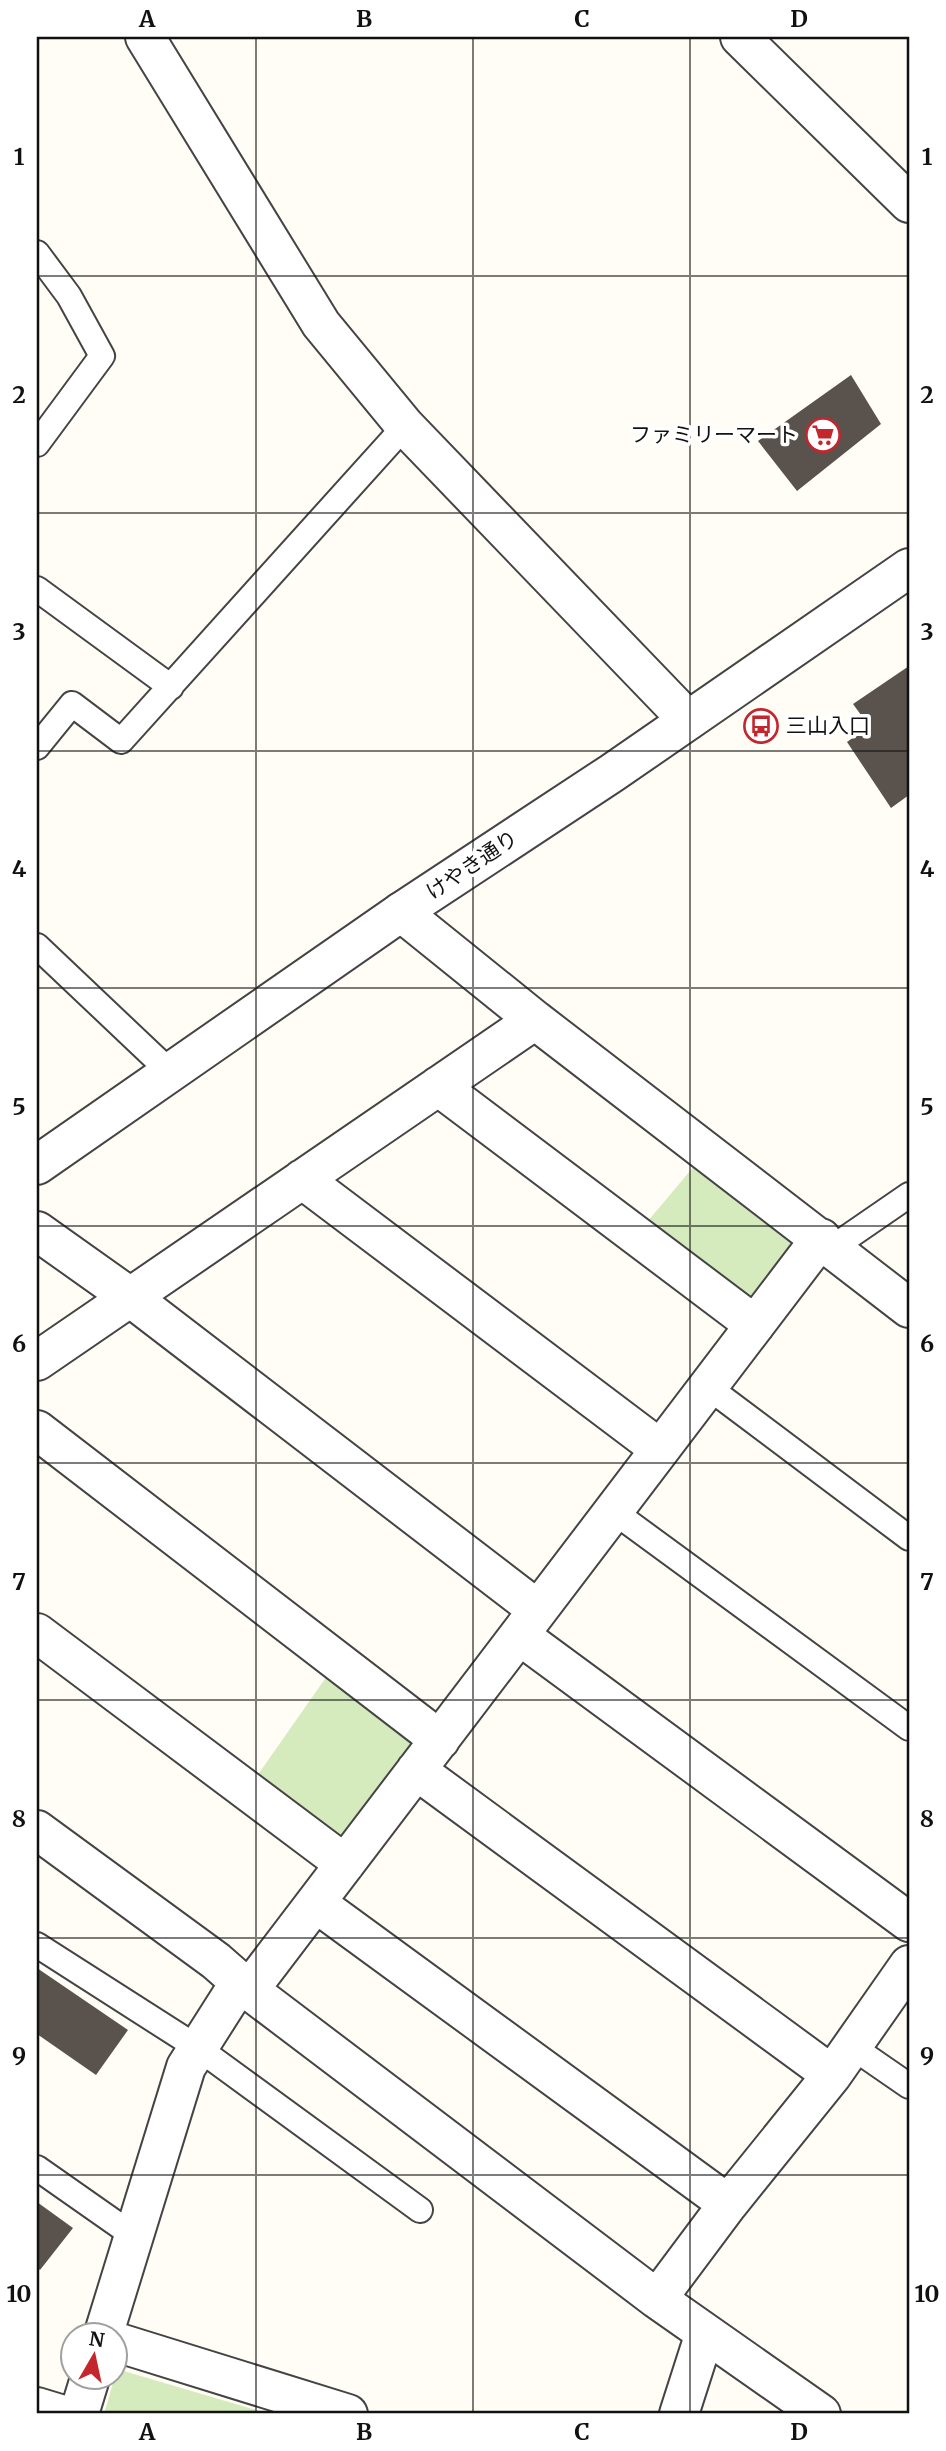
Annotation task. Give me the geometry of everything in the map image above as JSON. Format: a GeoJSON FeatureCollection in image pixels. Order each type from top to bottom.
{"type":"FeatureCollection","features":[{"type":"Feature","properties":{"kind":"street"},"geometry":{"type":"LineString","coordinates":[[145,37],[321,324],[405,426],[688,720]]}},
{"type":"Feature","properties":{"kind":"street"},"geometry":{"type":"LineString","coordinates":[[740,37],[909,203]]}},
{"type":"Feature","properties":{"kind":"street","name":"けやき通り"},"geometry":{"type":"LineString","coordinates":[[37,1165],[401,912],[909,568]]}},
{"type":"Feature","properties":{"kind":"street"},"geometry":{"type":"LineString","coordinates":[[401,912],[535,1020],[909,1308]]}},
{"type":"Feature","properties":{"kind":"street"},"geometry":{"type":"LineString","coordinates":[[37,1361],[535,1020]]}},
{"type":"Feature","properties":{"kind":"street"},"geometry":{"type":"LineString","coordinates":[[438,1086],[755,1325]]}},
{"type":"Feature","properties":{"kind":"street"},"geometry":{"type":"LineString","coordinates":[[302,1179],[660,1449]]}},
{"type":"Feature","properties":{"kind":"street"},"geometry":{"type":"LineString","coordinates":[[37,1231],[130,1297],[529,1623],[909,1922]]}},
{"type":"Feature","properties":{"kind":"street"},"geometry":{"type":"LineString","coordinates":[[107,2322],[186,2067],[198,2048],[244,1986],[316,1903],[755,1325],[826,1243]]}},
{"type":"Feature","properties":{"kind":"street"},"geometry":{"type":"LineString","coordinates":[[37,1430],[440,1740]]}},
{"type":"Feature","properties":{"kind":"street"},"geometry":{"type":"LineString","coordinates":[[37,1633],[345,1864]]}},
{"type":"Feature","properties":{"kind":"street"},"geometry":{"type":"LineString","coordinates":[[416,1770],[841,2060]]}},
{"type":"Feature","properties":{"kind":"street"},"geometry":{"type":"LineString","coordinates":[[37,1830],[216,1961],[244,1986],[657,2299],[821,2414]]}},
{"type":"Feature","properties":{"kind":"street"},"geometry":{"type":"LineString","coordinates":[[316,1903],[728,2204]]}},
{"type":"Feature","properties":{"kind":"street"},"geometry":{"type":"LineString","coordinates":[[657,2299],[841,2060],[909,1965]]}},
{"type":"Feature","properties":{"kind":"street"},"geometry":{"type":"LineString","coordinates":[[679,2414],[705,2333]]}},
{"type":"Feature","properties":{"kind":"street"},"geometry":{"type":"LineString","coordinates":[[130,2346],[348,2414]]}},
{"type":"Feature","properties":{"kind":"street"},"geometry":{"type":"LineString","coordinates":[[79,2414],[86,2392]]}},
{"type":"Feature","properties":{"kind":"street"},"geometry":{"type":"LineString","coordinates":[[37,2407],[60,2414]]}},
{"type":"Feature","properties":{"kind":"lane"},"geometry":{"type":"LineString","coordinates":[[37,253],[69,296],[102,356],[37,444]]}},
{"type":"Feature","properties":{"kind":"lane"},"geometry":{"type":"LineString","coordinates":[[37,747],[72,704],[121,741],[405,426]]}},
{"type":"Feature","properties":{"kind":"lane"},"geometry":{"type":"LineString","coordinates":[[37,589],[171,687]]}},
{"type":"Feature","properties":{"kind":"lane"},"geometry":{"type":"LineString","coordinates":[[37,946],[170,1072]]}},
{"type":"Feature","properties":{"kind":"lane"},"geometry":{"type":"LineString","coordinates":[[826,1243],[909,1195]]}},
{"type":"Feature","properties":{"kind":"lane"},"geometry":{"type":"LineString","coordinates":[[708,1387],[909,1538]]}},
{"type":"Feature","properties":{"kind":"lane"},"geometry":{"type":"LineString","coordinates":[[613,1511],[909,1728]]}},
{"type":"Feature","properties":{"kind":"lane"},"geometry":{"type":"LineString","coordinates":[[37,1944],[198,2048],[420,2210]]}},
{"type":"Feature","properties":{"kind":"lane"},"geometry":{"type":"LineString","coordinates":[[841,2060],[909,2086]]}},
{"type":"Feature","properties":{"kind":"lane"},"geometry":{"type":"LineString","coordinates":[[37,2168],[134,2236]]}},
{"type":"Feature","properties":{"kind":"green space"},"geometry":{"type":"Polygon","coordinates":[[[701,1158],[797,1231],[801,1251],[760,1304],[642,1228],[701,1158]]]}},
{"type":"Feature","properties":{"kind":"green space"},"geometry":{"type":"Polygon","coordinates":[[[334,1666],[419,1733],[352,1845],[250,1786],[334,1666]]]}},
{"type":"Feature","properties":{"kind":"green space"},"geometry":{"type":"Polygon","coordinates":[[[130,2373],[270,2414],[104,2414],[110,2392],[130,2392],[130,2373]]]}},
{"type":"Feature","properties":{"kind":"building"},"geometry":{"type":"Polygon","coordinates":[[[851,375],[881,424],[797,491],[758,441],[851,375]]]}},
{"type":"Feature","properties":{"kind":"building"},"geometry":{"type":"Polygon","coordinates":[[[909,666],[909,795],[891,808],[847,742],[869,726],[853,704],[909,666]]]}},
{"type":"Feature","properties":{"kind":"building"},"geometry":{"type":"Polygon","coordinates":[[[37,1968],[128,2030],[96,2075],[37,2034],[37,1968]]]}},
{"type":"Feature","properties":{"kind":"building"},"geometry":{"type":"Polygon","coordinates":[[[37,2202],[73,2228],[40,2270],[37,2267],[37,2202]]]}},
{"type":"Feature","properties":{"kind":"place","name":"ファミリーマート"},"geometry":{"type":"Point","coordinates":[823,435]}},
{"type":"Feature","properties":{"kind":"place","name":"三山入口"},"geometry":{"type":"Point","coordinates":[761,726]}}]}
